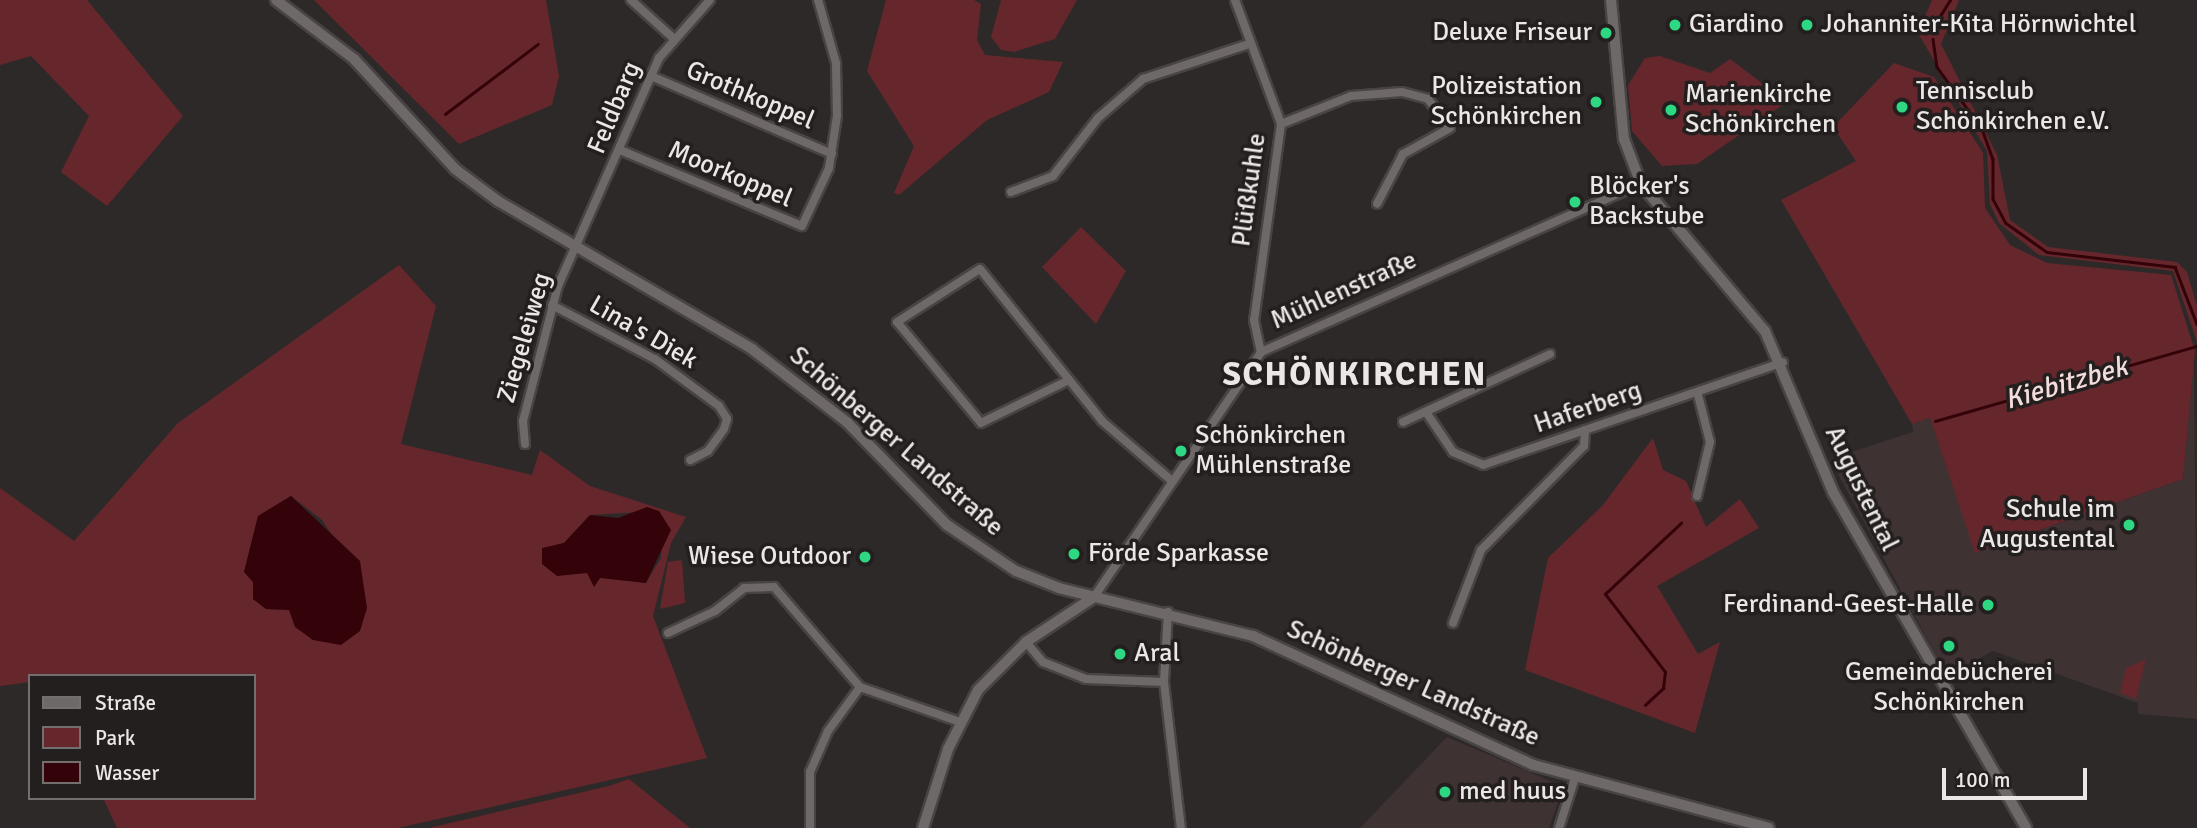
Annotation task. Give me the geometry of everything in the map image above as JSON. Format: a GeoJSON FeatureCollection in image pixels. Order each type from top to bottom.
{"type":"FeatureCollection","features":[{"type":"Feature","properties":{"kind":"main road","name":"Schönberger Landstraße"},"geometry":{"type":"LineString","coordinates":[[275,0],[354,59],[455,169],[576,246],[655,288],[809,390],[970,542],[1016,571],[1094,597],[1168,611],[1253,636],[1513,757],[1576,778],[1769,828]]}},
{"type":"Feature","properties":{"kind":"street"},"geometry":{"type":"LineString","coordinates":[[631,0],[672,37]]}},
{"type":"Feature","properties":{"kind":"street","name":"Feldbarg"},"geometry":{"type":"LineString","coordinates":[[576,246],[651,76],[672,37],[710,0]]}},
{"type":"Feature","properties":{"kind":"street","name":"Moorkoppel"},"geometry":{"type":"LineString","coordinates":[[620,150],[793,226],[808,219],[832,154],[836,62],[818,0]]}},
{"type":"Feature","properties":{"kind":"street","name":"Plüßkuhle"},"geometry":{"type":"LineString","coordinates":[[1235,0],[1247,45],[1281,124],[1254,320],[1261,352]]}},
{"type":"Feature","properties":{"kind":"street"},"geometry":{"type":"LineString","coordinates":[[1611,0],[1624,139],[1641,184]]}},
{"type":"Feature","properties":{"kind":"street"},"geometry":{"type":"LineString","coordinates":[[1012,192],[1054,176],[1098,118],[1143,79],[1247,45]]}},
{"type":"Feature","properties":{"kind":"street","name":"Grothkoppel"},"geometry":{"type":"LineString","coordinates":[[651,76],[832,154]]}},
{"type":"Feature","properties":{"kind":"street"},"geometry":{"type":"LineString","coordinates":[[1281,124],[1351,96],[1402,92],[1428,99],[1450,128],[1403,154],[1377,204]]}},
{"type":"Feature","properties":{"kind":"street","name":"Mühlenstraße"},"geometry":{"type":"LineString","coordinates":[[1094,597],[1261,352],[1641,184]]}},
{"type":"Feature","properties":{"kind":"street","name":"Augustental"},"geometry":{"type":"LineString","coordinates":[[1641,184],[1741,300],[1783,362],[1833,492],[2026,828]]}},
{"type":"Feature","properties":{"kind":"street","name":"Ziegeleiweg"},"geometry":{"type":"LineString","coordinates":[[525,444],[523,421],[552,305],[576,246]]}},
{"type":"Feature","properties":{"kind":"street"},"geometry":{"type":"LineString","coordinates":[[1069,380],[981,423],[897,322],[980,268],[1069,380],[1101,421],[1172,481]]}},
{"type":"Feature","properties":{"kind":"street","name":"Lina's Diek"},"geometry":{"type":"LineString","coordinates":[[552,305],[655,359],[719,406],[727,419],[724,429],[708,451],[690,460]]}},
{"type":"Feature","properties":{"kind":"street"},"geometry":{"type":"LineString","coordinates":[[1403,422],[1550,354]]}},
{"type":"Feature","properties":{"kind":"street","name":"Haferberg"},"geometry":{"type":"LineString","coordinates":[[1426,412],[1453,452],[1483,465],[1698,395],[1783,362]]}},
{"type":"Feature","properties":{"kind":"street"},"geometry":{"type":"LineString","coordinates":[[1697,496],[1710,442],[1698,395]]}},
{"type":"Feature","properties":{"kind":"street"},"geometry":{"type":"LineString","coordinates":[[1453,623],[1480,550],[1584,446],[1585,430]]}},
{"type":"Feature","properties":{"kind":"street"},"geometry":{"type":"LineString","coordinates":[[668,633],[715,611],[744,587],[774,587],[787,595],[860,687],[960,722]]}},
{"type":"Feature","properties":{"kind":"street"},"geometry":{"type":"LineString","coordinates":[[923,828],[960,722],[989,677],[1026,642],[1094,597]]}},
{"type":"Feature","properties":{"kind":"street"},"geometry":{"type":"LineString","coordinates":[[1168,611],[1164,682],[1181,828]]}},
{"type":"Feature","properties":{"kind":"street"},"geometry":{"type":"LineString","coordinates":[[1026,642],[1043,662],[1086,679],[1164,682]]}},
{"type":"Feature","properties":{"kind":"street"},"geometry":{"type":"LineString","coordinates":[[810,828],[810,772],[828,731],[860,687]]}},
{"type":"Feature","properties":{"kind":"street"},"geometry":{"type":"LineString","coordinates":[[1559,828],[1576,778]]}},
{"type":"Feature","properties":{"kind":"shaded area","name":"Schule im Augustental"},"geometry":{"type":"Polygon","coordinates":[[[2194,361],[2197,719],[2138,714],[2138,703],[1993,651],[1947,676],[1830,459],[1913,432],[1912,424],[1930,418],[1976,553],[2183,479],[2194,361]]]}},
{"type":"Feature","properties":{"kind":"shaded area"},"geometry":{"type":"Polygon","coordinates":[[[1447,737],[1553,782],[1559,800],[1549,828],[1360,828],[1447,737]]]}},
{"type":"Feature","properties":{"kind":"green space"},"geometry":{"type":"Polygon","coordinates":[[[0,0],[87,0],[183,116],[107,206],[61,172],[89,116],[31,56],[0,65],[0,0]]]}},
{"type":"Feature","properties":{"kind":"green space"},"geometry":{"type":"Polygon","coordinates":[[[314,0],[546,0],[559,76],[552,105],[459,144],[314,0]]]}},
{"type":"Feature","properties":{"kind":"green space"},"geometry":{"type":"Polygon","coordinates":[[[886,0],[974,0],[981,4],[977,40],[985,55],[1063,62],[1049,92],[987,120],[899,195],[894,193],[914,146],[867,71],[886,0]]]}},
{"type":"Feature","properties":{"kind":"green space"},"geometry":{"type":"Polygon","coordinates":[[[1001,0],[1077,0],[1055,39],[1014,52],[1001,50],[991,37],[1001,0]]]}},
{"type":"Feature","properties":{"kind":"green space"},"geometry":{"type":"Polygon","coordinates":[[[1932,0],[1959,0],[1941,44],[1997,155],[2010,220],[2048,247],[2177,262],[2187,272],[2197,306],[2197,342],[2173,271],[2039,255],[1999,223],[1990,204],[1987,151],[1918,33],[1932,0]]]}},
{"type":"Feature","properties":{"kind":"green space"},"geometry":{"type":"Polygon","coordinates":[[[1660,56],[1710,73],[1730,59],[1787,102],[1697,164],[1662,166],[1632,131],[1628,85],[1645,58],[1660,56]]]}},
{"type":"Feature","properties":{"kind":"green space"},"geometry":{"type":"Polygon","coordinates":[[[1894,63],[1934,77],[1983,153],[1985,208],[2010,245],[2047,263],[2171,275],[2195,351],[2183,479],[1975,553],[1930,418],[1912,424],[1781,200],[1856,161],[1833,127],[1894,63]]]}},
{"type":"Feature","properties":{"kind":"green space"},"geometry":{"type":"Polygon","coordinates":[[[1081,227],[1126,271],[1096,324],[1042,267],[1081,227]]]}},
{"type":"Feature","properties":{"kind":"green space"},"geometry":{"type":"Polygon","coordinates":[[[399,265],[436,306],[401,444],[532,475],[540,450],[590,486],[686,517],[671,543],[653,616],[707,758],[398,828],[117,828],[104,800],[256,800],[256,674],[28,674],[28,682],[0,686],[0,488],[74,541],[178,423],[399,265]],[[291,496],[258,516],[244,572],[253,582],[253,599],[266,609],[289,610],[312,640],[331,639],[340,547],[322,520],[291,496]],[[640,512],[590,515],[564,543],[542,549],[600,577],[646,583],[661,558],[662,541],[640,512]]]}},
{"type":"Feature","properties":{"kind":"green space"},"geometry":{"type":"Polygon","coordinates":[[[1653,438],[1663,470],[1686,481],[1706,527],[1740,499],[1759,528],[1657,586],[1698,654],[1720,642],[1695,733],[1525,670],[1548,558],[1603,505],[1653,438]]]}},
{"type":"Feature","properties":{"kind":"green space"},"geometry":{"type":"Polygon","coordinates":[[[682,560],[685,603],[660,609],[668,562],[682,560]]]}},
{"type":"Feature","properties":{"kind":"green space"},"geometry":{"type":"Polygon","coordinates":[[[2146,659],[2136,699],[2120,693],[2126,668],[2146,659]]]}},
{"type":"Feature","properties":{"kind":"green space"},"geometry":{"type":"Polygon","coordinates":[[[629,779],[690,828],[429,828],[609,786],[629,779]]]}},
{"type":"Feature","properties":{"kind":"water"},"geometry":{"type":"Polygon","coordinates":[[[291,496],[360,561],[367,608],[360,631],[341,645],[313,640],[295,627],[289,610],[266,609],[253,599],[253,582],[244,572],[258,516],[291,496]]]}},
{"type":"Feature","properties":{"kind":"water"},"geometry":{"type":"Polygon","coordinates":[[[647,507],[659,511],[671,530],[646,583],[600,578],[594,587],[587,573],[557,576],[542,564],[542,548],[564,543],[590,515],[618,518],[647,507]]]}},
{"type":"Feature","properties":{"kind":"waterway","name":"Kiebitzbek"},"geometry":{"type":"LineString","coordinates":[[1935,24],[1950,0]]}},
{"type":"Feature","properties":{"kind":"waterway","name":"Kiebitzbek"},"geometry":{"type":"LineString","coordinates":[[1933,39],[1937,67],[1982,129],[1993,159],[1993,199],[2006,223],[2047,252],[2175,267],[2197,324]]}},
{"type":"Feature","properties":{"kind":"waterway"},"geometry":{"type":"LineString","coordinates":[[445,114],[538,44]]}},
{"type":"Feature","properties":{"kind":"waterway","name":"Kiebitzbek"},"geometry":{"type":"LineString","coordinates":[[1935,421],[2197,346]]}},
{"type":"Feature","properties":{"kind":"waterway"},"geometry":{"type":"LineString","coordinates":[[1645,705],[1663,688],[1665,672],[1605,594],[1681,523]]}},
{"type":"Feature","properties":{"kind":"place","name":"Giardino"},"geometry":{"type":"Point","coordinates":[1675,25]}},
{"type":"Feature","properties":{"kind":"place","name":"Johanniter-Kita Hörnwichtel"},"geometry":{"type":"Point","coordinates":[1807,25]}},
{"type":"Feature","properties":{"kind":"place","name":"Deluxe Friseur"},"geometry":{"type":"Point","coordinates":[1606,33]}},
{"type":"Feature","properties":{"kind":"place","name":"Polizeistation Schönkirchen"},"geometry":{"type":"Point","coordinates":[1596,102]}},
{"type":"Feature","properties":{"kind":"place","name":"Tennisclub Schönkirchen e.V."},"geometry":{"type":"Point","coordinates":[1902,107]}},
{"type":"Feature","properties":{"kind":"place","name":"Marienkirche Schönkirchen"},"geometry":{"type":"Point","coordinates":[1671,110]}},
{"type":"Feature","properties":{"kind":"place","name":"Blöcker's Backstube"},"geometry":{"type":"Point","coordinates":[1575,202]}},
{"type":"Feature","properties":{"kind":"place","name":"Schönkirchen Mühlenstraße"},"geometry":{"type":"Point","coordinates":[1181,451]}},
{"type":"Feature","properties":{"kind":"place","name":"Schule im Augustental"},"geometry":{"type":"Point","coordinates":[2129,525]}},
{"type":"Feature","properties":{"kind":"place","name":"Förde Sparkasse"},"geometry":{"type":"Point","coordinates":[1074,554]}},
{"type":"Feature","properties":{"kind":"place","name":"Wiese Outdoor"},"geometry":{"type":"Point","coordinates":[865,557]}},
{"type":"Feature","properties":{"kind":"place","name":"Ferdinand-Geest-Halle"},"geometry":{"type":"Point","coordinates":[1988,605]}},
{"type":"Feature","properties":{"kind":"place","name":"Gemeindebücherei Schönkirchen"},"geometry":{"type":"Point","coordinates":[1949,646]}},
{"type":"Feature","properties":{"kind":"place","name":"Aral"},"geometry":{"type":"Point","coordinates":[1120,654]}},
{"type":"Feature","properties":{"kind":"place","name":"med huus"},"geometry":{"type":"Point","coordinates":[1445,792]}},
{"type":"Feature","properties":{"kind":"district","name":"SCHÖNKIRCHEN"},"geometry":{"type":"Point","coordinates":[1355,375]}}]}
